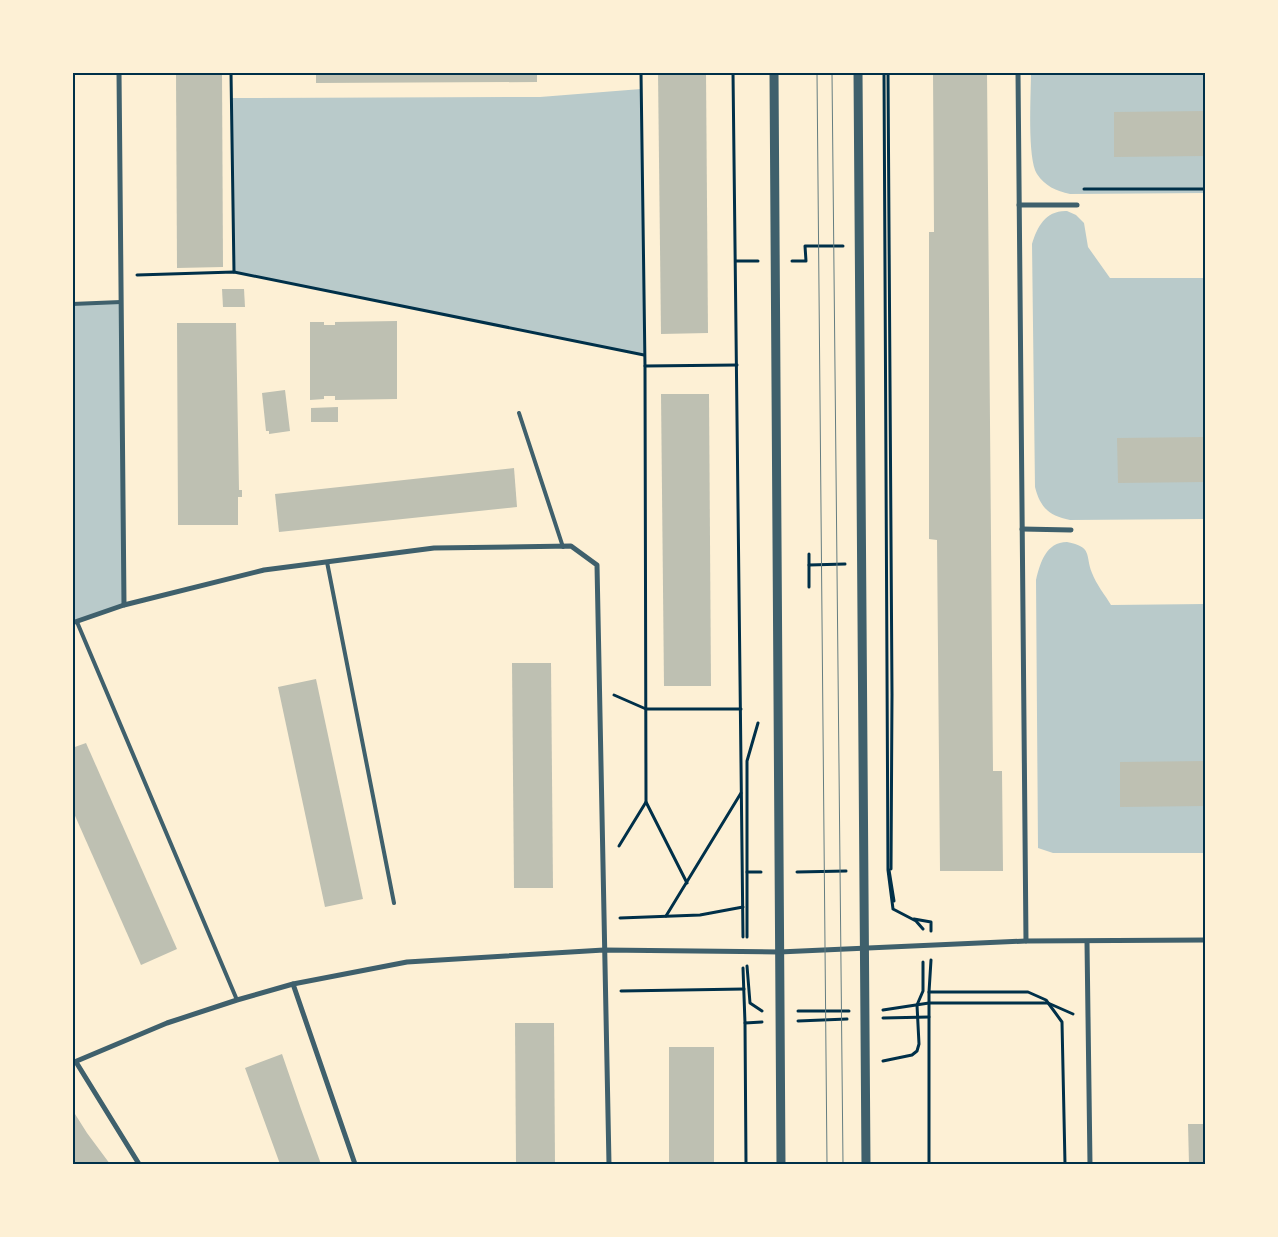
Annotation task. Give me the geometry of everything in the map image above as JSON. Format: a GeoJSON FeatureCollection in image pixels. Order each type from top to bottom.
{"type":"FeatureCollection","features":[{"type":"Feature","properties":{"kind":"street"},"geometry":{"type":"LineString","coordinates":[[119,72],[124,605]]}},
{"type":"Feature","properties":{"kind":"street"},"geometry":{"type":"LineString","coordinates":[[774,72],[781,1164]]}},
{"type":"Feature","properties":{"kind":"street"},"geometry":{"type":"LineString","coordinates":[[858,72],[866,1164]]}},
{"type":"Feature","properties":{"kind":"street"},"geometry":{"type":"LineString","coordinates":[[1018,72],[1026,941]]}},
{"type":"Feature","properties":{"kind":"street"},"geometry":{"type":"LineString","coordinates":[[1019,205],[1077,205]]}},
{"type":"Feature","properties":{"kind":"street"},"geometry":{"type":"LineString","coordinates":[[1022,529],[1071,530]]}},
{"type":"Feature","properties":{"kind":"street"},"geometry":{"type":"LineString","coordinates":[[75,622],[124,605],[264,570],[434,548],[571,546],[597,565],[609,1164]]}},
{"type":"Feature","properties":{"kind":"street"},"geometry":{"type":"LineString","coordinates":[[139,1164],[74,1061],[167,1023],[293,984],[407,962],[604,950],[779,952],[864,950],[1026,941],[1206,940]]}},
{"type":"Feature","properties":{"kind":"street"},"geometry":{"type":"LineString","coordinates":[[1087,942],[1090,1164]]}},
{"type":"Feature","properties":{"kind":"street"},"geometry":{"type":"LineString","coordinates":[[293,984],[355,1164]]}},
{"type":"Feature","properties":{"kind":"lane"},"geometry":{"type":"LineString","coordinates":[[72,304],[121,302]]}},
{"type":"Feature","properties":{"kind":"lane"},"geometry":{"type":"LineString","coordinates":[[519,413],[563,547]]}},
{"type":"Feature","properties":{"kind":"lane"},"geometry":{"type":"LineString","coordinates":[[327,562],[394,902]]}},
{"type":"Feature","properties":{"kind":"lane"},"geometry":{"type":"LineString","coordinates":[[75,622],[237,1000]]}},
{"type":"Feature","properties":{"kind":"path"},"geometry":{"type":"LineString","coordinates":[[231,72],[234,272]]}},
{"type":"Feature","properties":{"kind":"path"},"geometry":{"type":"LineString","coordinates":[[640,72],[644,355],[646,802],[687,883]]}},
{"type":"Feature","properties":{"kind":"path"},"geometry":{"type":"LineString","coordinates":[[733,72],[745,907],[746,1164]]}},
{"type":"Feature","properties":{"kind":"path"},"geometry":{"type":"LineString","coordinates":[[865,1061],[891,1061],[912,1055],[917,1051],[919,1044],[917,1005],[923,991],[923,929],[916,921],[893,909],[888,870],[884,72]]}},
{"type":"Feature","properties":{"kind":"path"},"geometry":{"type":"LineString","coordinates":[[888,72],[892,684],[891,869]]}},
{"type":"Feature","properties":{"kind":"path"},"geometry":{"type":"LineString","coordinates":[[1082,189],[1206,189]]}},
{"type":"Feature","properties":{"kind":"path"},"geometry":{"type":"LineString","coordinates":[[121,275],[234,272],[644,355]]}},
{"type":"Feature","properties":{"kind":"path"},"geometry":{"type":"LineString","coordinates":[[644,366],[736,365]]}},
{"type":"Feature","properties":{"kind":"path"},"geometry":{"type":"LineString","coordinates":[[809,554],[809,587]]}},
{"type":"Feature","properties":{"kind":"path"},"geometry":{"type":"LineString","coordinates":[[809,565],[848,564]]}},
{"type":"Feature","properties":{"kind":"path"},"geometry":{"type":"LineString","coordinates":[[598,688],[646,709],[741,709]]}},
{"type":"Feature","properties":{"kind":"path"},"geometry":{"type":"LineString","coordinates":[[745,907],[747,872],[747,761],[761,715]]}},
{"type":"Feature","properties":{"kind":"path"},"geometry":{"type":"LineString","coordinates":[[666,916],[742,792]]}},
{"type":"Feature","properties":{"kind":"path"},"geometry":{"type":"LineString","coordinates":[[602,873],[646,802]]}},
{"type":"Feature","properties":{"kind":"path"},"geometry":{"type":"LineString","coordinates":[[604,918],[700,915],[745,907]]}},
{"type":"Feature","properties":{"kind":"path"},"geometry":{"type":"LineString","coordinates":[[929,1164],[929,992],[931,946]]}},
{"type":"Feature","properties":{"kind":"path"},"geometry":{"type":"LineString","coordinates":[[745,952],[750,1003],[764,1012],[779,1016],[865,1015],[929,1003],[1048,1003]]}},
{"type":"Feature","properties":{"kind":"path"},"geometry":{"type":"LineString","coordinates":[[606,991],[744,989]]}},
{"type":"Feature","properties":{"kind":"path"},"geometry":{"type":"LineString","coordinates":[[929,992],[1028,992],[1048,1003],[1088,1020]]}},
{"type":"Feature","properties":{"kind":"path"},"geometry":{"type":"LineString","coordinates":[[1048,1003],[1062,1022],[1065,1164]]}},
{"type":"Feature","properties":{"kind":"path"},"geometry":{"type":"LineString","coordinates":[[745,1023],[779,1016],[865,1015],[929,1017]]}},
{"type":"Feature","properties":{"kind":"shaded area"},"geometry":{"type":"Polygon","coordinates":[[[1031,73],[1205,73],[1205,193],[1070,194],[1047,185],[1037,174],[1032,154],[1030,125],[1031,73]]]}},
{"type":"Feature","properties":{"kind":"shaded area"},"geometry":{"type":"Polygon","coordinates":[[[641,89],[644,355],[234,272],[231,98],[540,97],[641,89]]]}},
{"type":"Feature","properties":{"kind":"shaded area"},"geometry":{"type":"Polygon","coordinates":[[[1067,211],[1076,215],[1084,223],[1088,247],[1110,278],[1205,278],[1205,519],[1070,520],[1056,516],[1046,510],[1037,494],[1035,487],[1032,244],[1040,226],[1048,217],[1053,213],[1067,211]]]}},
{"type":"Feature","properties":{"kind":"shaded area"},"geometry":{"type":"Polygon","coordinates":[[[121,302],[124,605],[72,623],[72,304],[121,302]]]}},
{"type":"Feature","properties":{"kind":"shaded area"},"geometry":{"type":"Polygon","coordinates":[[[1067,542],[1081,546],[1087,553],[1094,577],[1111,605],[1205,604],[1205,853],[1053,853],[1038,848],[1036,580],[1042,561],[1049,550],[1060,543],[1067,542]]]}},
{"type":"Feature","properties":{"kind":"building"},"geometry":{"type":"Polygon","coordinates":[[[176,72],[222,72],[223,267],[177,268],[176,72]]]}},
{"type":"Feature","properties":{"kind":"building"},"geometry":{"type":"Polygon","coordinates":[[[316,72],[537,72],[537,82],[316,83],[316,72]]]}},
{"type":"Feature","properties":{"kind":"building"},"geometry":{"type":"Polygon","coordinates":[[[658,72],[706,72],[708,333],[661,334],[658,72]]]}},
{"type":"Feature","properties":{"kind":"building"},"geometry":{"type":"Polygon","coordinates":[[[933,72],[987,72],[993,771],[1002,771],[1003,871],[940,871],[937,540],[929,539],[929,232],[934,232],[933,72]]]}},
{"type":"Feature","properties":{"kind":"building"},"geometry":{"type":"Polygon","coordinates":[[[1206,111],[1206,156],[1114,157],[1114,112],[1206,111]]]}},
{"type":"Feature","properties":{"kind":"building"},"geometry":{"type":"Polygon","coordinates":[[[222,289],[244,289],[245,307],[223,307],[222,289]]]}},
{"type":"Feature","properties":{"kind":"building"},"geometry":{"type":"Polygon","coordinates":[[[397,321],[397,399],[335,400],[335,396],[324,396],[324,399],[310,400],[310,322],[324,322],[324,325],[335,325],[335,322],[397,321]]]}},
{"type":"Feature","properties":{"kind":"building"},"geometry":{"type":"Polygon","coordinates":[[[177,323],[236,323],[239,490],[242,490],[242,497],[238,497],[238,525],[178,525],[177,323]]]}},
{"type":"Feature","properties":{"kind":"building"},"geometry":{"type":"Polygon","coordinates":[[[285,390],[290,431],[269,434],[269,431],[266,431],[262,393],[285,390]]]}},
{"type":"Feature","properties":{"kind":"building"},"geometry":{"type":"Polygon","coordinates":[[[661,394],[709,394],[711,686],[664,686],[661,394]]]}},
{"type":"Feature","properties":{"kind":"building"},"geometry":{"type":"Polygon","coordinates":[[[338,407],[338,422],[311,422],[311,408],[338,407]]]}},
{"type":"Feature","properties":{"kind":"building"},"geometry":{"type":"Polygon","coordinates":[[[1206,437],[1206,482],[1118,483],[1117,438],[1206,437]]]}},
{"type":"Feature","properties":{"kind":"building"},"geometry":{"type":"Polygon","coordinates":[[[514,468],[517,507],[279,532],[275,494],[514,468]]]}},
{"type":"Feature","properties":{"kind":"building"},"geometry":{"type":"Polygon","coordinates":[[[512,663],[551,663],[553,888],[514,888],[512,663]]]}},
{"type":"Feature","properties":{"kind":"building"},"geometry":{"type":"Polygon","coordinates":[[[316,679],[363,899],[325,907],[278,687],[316,679]]]}},
{"type":"Feature","properties":{"kind":"building"},"geometry":{"type":"Polygon","coordinates":[[[86,743],[177,949],[141,965],[72,809],[72,748],[86,743]]]}},
{"type":"Feature","properties":{"kind":"building"},"geometry":{"type":"Polygon","coordinates":[[[1206,761],[1206,806],[1120,807],[1120,762],[1206,761]]]}},
{"type":"Feature","properties":{"kind":"building"},"geometry":{"type":"Polygon","coordinates":[[[515,1023],[554,1023],[555,1164],[516,1164],[515,1023]]]}},
{"type":"Feature","properties":{"kind":"building"},"geometry":{"type":"Polygon","coordinates":[[[669,1047],[714,1047],[714,1164],[669,1164],[669,1047]]]}},
{"type":"Feature","properties":{"kind":"building"},"geometry":{"type":"Polygon","coordinates":[[[282,1054],[321,1164],[280,1164],[245,1068],[282,1054]]]}},
{"type":"Feature","properties":{"kind":"building"},"geometry":{"type":"Polygon","coordinates":[[[75,1114],[110,1164],[72,1164],[72,1116],[75,1114]]]}},
{"type":"Feature","properties":{"kind":"building"},"geometry":{"type":"Polygon","coordinates":[[[1188,1124],[1206,1124],[1206,1164],[1189,1164],[1188,1124]]]}},
{"type":"Feature","properties":{"kind":"tram line"},"geometry":{"type":"LineString","coordinates":[[817,72],[827,1164]]}},
{"type":"Feature","properties":{"kind":"tram line"},"geometry":{"type":"LineString","coordinates":[[832,72],[843,1164]]}}]}
